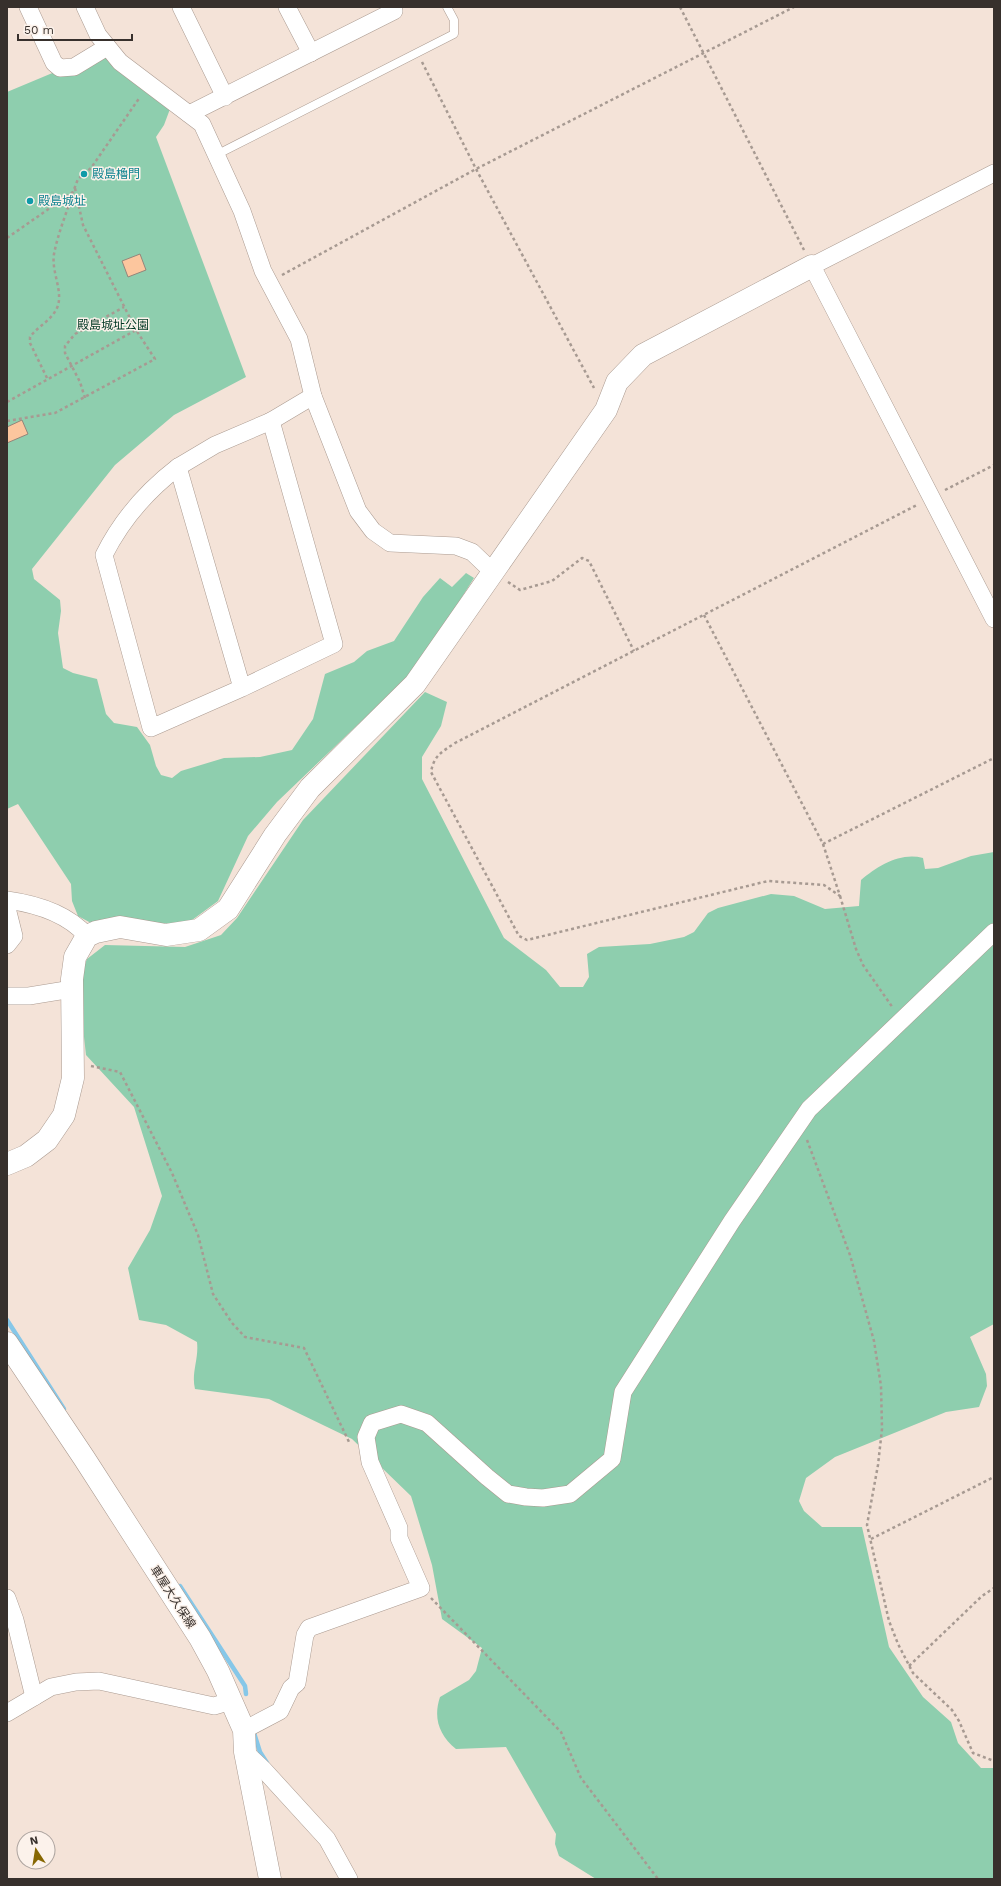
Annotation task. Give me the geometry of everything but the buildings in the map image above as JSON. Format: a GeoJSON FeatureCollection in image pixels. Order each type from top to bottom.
{"type":"FeatureCollection","features":[{"type":"Feature","properties":{"kind":"street"},"geometry":{"type":"LineString","coordinates":[[28,7],[54,63],[60,68],[74,67],[107,47]]}},
{"type":"Feature","properties":{"kind":"street"},"geometry":{"type":"LineString","coordinates":[[85,7],[98,35],[120,62],[147,84],[202,124],[242,211],[263,271],[269,279],[299,339],[313,396],[358,511],[373,531],[390,543],[456,546],[472,552],[493,572]]}},
{"type":"Feature","properties":{"kind":"street"},"geometry":{"type":"LineString","coordinates":[[181,7],[225,97]]}},
{"type":"Feature","properties":{"kind":"street"},"geometry":{"type":"LineString","coordinates":[[287,7],[311,53]]}},
{"type":"Feature","properties":{"kind":"street"},"geometry":{"type":"LineString","coordinates":[[189,114],[394,11],[392,7]]}},
{"type":"Feature","properties":{"kind":"street"},"geometry":{"type":"LineString","coordinates":[[7,1164],[26,1156],[47,1140],[64,1115],[74,1078],[72,989],[75,957],[87,936],[96,932],[120,927],[166,935],[200,930],[228,909],[275,835],[310,788],[415,684],[606,410],[617,382],[643,354],[994,173]]}},
{"type":"Feature","properties":{"kind":"street"},"geometry":{"type":"LineString","coordinates":[[812,266],[994,619]]}},
{"type":"Feature","properties":{"kind":"street"},"geometry":{"type":"LineString","coordinates":[[271,421],[334,644],[242,688],[151,728],[104,555],[115,533],[161,480],[178,467],[216,445],[271,421],[313,396]]}},
{"type":"Feature","properties":{"kind":"street"},"geometry":{"type":"LineString","coordinates":[[178,467],[242,688]]}},
{"type":"Feature","properties":{"kind":"street"},"geometry":{"type":"LineString","coordinates":[[7,900],[23,902],[53,912],[78,925],[87,936]]}},
{"type":"Feature","properties":{"kind":"street"},"geometry":{"type":"LineString","coordinates":[[7,908],[14,936],[7,945]]}},
{"type":"Feature","properties":{"kind":"street"},"geometry":{"type":"LineString","coordinates":[[244,1730],[280,1710],[291,1688],[297,1683],[305,1635],[309,1628],[421,1588],[399,1538],[399,1528],[370,1462],[366,1437],[372,1423],[401,1414],[427,1423],[508,1494],[542,1498],[570,1494],[612,1459],[623,1392],[732,1221],[809,1109],[994,932]]}},
{"type":"Feature","properties":{"kind":"street"},"geometry":{"type":"LineString","coordinates":[[7,996],[29,996],[72,989]]}},
{"type":"Feature","properties":{"kind":"street","name":"車屋大久保線"},"geometry":{"type":"LineString","coordinates":[[7,1343],[84,1458],[200,1638],[218,1671],[244,1730],[245,1752],[270,1879]]}},
{"type":"Feature","properties":{"kind":"street"},"geometry":{"type":"LineString","coordinates":[[7,1598],[15,1620],[34,1697]]}},
{"type":"Feature","properties":{"kind":"street"},"geometry":{"type":"LineString","coordinates":[[7,1713],[51,1687],[76,1682],[99,1681],[214,1706],[231,1701]]}},
{"type":"Feature","properties":{"kind":"street"},"geometry":{"type":"LineString","coordinates":[[245,1752],[264,1770],[327,1840],[349,1879]]}},
{"type":"Feature","properties":{"kind":"lane"},"geometry":{"type":"LineString","coordinates":[[216,155],[454,34],[454,20],[447,7]]}},
{"type":"Feature","properties":{"kind":"path"},"geometry":{"type":"LineString","coordinates":[[680,7],[812,266]]}},
{"type":"Feature","properties":{"kind":"path"},"geometry":{"type":"LineString","coordinates":[[269,279],[287,273],[476,169],[794,7]]}},
{"type":"Feature","properties":{"kind":"path"},"geometry":{"type":"LineString","coordinates":[[418,52],[476,169],[606,410]]}},
{"type":"Feature","properties":{"kind":"path"},"geometry":{"type":"LineString","coordinates":[[47,378],[30,343],[30,337],[51,318],[57,306],[59,292],[53,268],[54,253],[73,192],[78,179],[91,168],[132,110],[147,84]]}},
{"type":"Feature","properties":{"kind":"path"},"geometry":{"type":"LineString","coordinates":[[7,421],[55,413],[155,359],[136,330],[83,226],[75,188]]}},
{"type":"Feature","properties":{"kind":"path"},"geometry":{"type":"LineString","coordinates":[[7,238],[73,192]]}},
{"type":"Feature","properties":{"kind":"path"},"geometry":{"type":"LineString","coordinates":[[85,398],[80,382],[64,353],[65,346],[70,338],[75,334],[124,307]]}},
{"type":"Feature","properties":{"kind":"path"},"geometry":{"type":"LineString","coordinates":[[7,402],[47,378],[136,330]]}},
{"type":"Feature","properties":{"kind":"path"},"geometry":{"type":"LineString","coordinates":[[840,896],[824,885],[768,881],[526,940],[519,936],[432,772],[433,761],[439,754],[456,743],[994,465]]}},
{"type":"Feature","properties":{"kind":"path"},"geometry":{"type":"LineString","coordinates":[[493,572],[520,590],[552,581],[582,558],[588,562],[634,651]]}},
{"type":"Feature","properties":{"kind":"path"},"geometry":{"type":"LineString","coordinates":[[704,615],[823,844],[856,949],[863,965],[902,1020]]}},
{"type":"Feature","properties":{"kind":"path"},"geometry":{"type":"LineString","coordinates":[[823,844],[994,758]]}},
{"type":"Feature","properties":{"kind":"path"},"geometry":{"type":"LineString","coordinates":[[73,1061],[120,1072],[172,1173],[198,1235],[214,1294],[232,1323],[245,1337],[304,1348],[351,1446]]}},
{"type":"Feature","properties":{"kind":"path"},"geometry":{"type":"LineString","coordinates":[[800,1121],[850,1255],[874,1341],[880,1386],[882,1429],[878,1465],[867,1525],[890,1621],[898,1644],[913,1673],[956,1716],[973,1753],[994,1761]]}},
{"type":"Feature","properties":{"kind":"path"},"geometry":{"type":"LineString","coordinates":[[871,1539],[994,1476]]}},
{"type":"Feature","properties":{"kind":"path"},"geometry":{"type":"LineString","coordinates":[[421,1588],[561,1732],[581,1778],[658,1879]]}},
{"type":"Feature","properties":{"kind":"path"},"geometry":{"type":"LineString","coordinates":[[910,1666],[982,1596],[994,1588]]}},
{"type":"Feature","properties":{"kind":"green space","name":"殿島城址公園"},"geometry":{"type":"Polygon","coordinates":[[[105,51],[170,109],[164,125],[156,137],[246,377],[174,415],[115,465],[32,569],[34,579],[60,600],[61,611],[58,633],[63,668],[73,673],[97,679],[106,714],[114,723],[137,727],[150,745],[156,766],[161,775],[172,778],[181,771],[224,758],[260,757],[292,750],[313,719],[325,674],[354,662],[367,651],[394,641],[423,597],[440,578],[452,587],[466,573],[474,578],[417,668],[277,802],[248,836],[218,901],[188,923],[170,929],[91,923],[78,916],[72,901],[71,884],[18,804],[7,809],[7,92],[105,51]]]}},
{"type":"Feature","properties":{"kind":"green space"},"geometry":{"type":"Polygon","coordinates":[[[425,692],[447,702],[441,726],[422,757],[422,779],[504,938],[546,970],[560,987],[583,987],[589,977],[587,954],[599,947],[650,944],[684,937],[694,932],[708,913],[718,908],[771,894],[794,896],[825,909],[859,906],[861,880],[882,865],[906,857],[914,857],[923,858],[925,869],[938,868],[971,856],[994,852],[994,1324],[970,1337],[986,1374],[987,1386],[979,1407],[946,1412],[835,1457],[806,1478],[799,1501],[804,1511],[822,1527],[862,1527],[889,1647],[923,1697],[951,1722],[958,1743],[981,1768],[994,1768],[994,1879],[596,1879],[559,1856],[555,1844],[556,1834],[506,1747],[456,1749],[445,1738],[439,1726],[437,1712],[440,1697],[469,1680],[476,1671],[482,1648],[442,1619],[432,1565],[411,1496],[352,1439],[269,1399],[195,1389],[194,1377],[197,1342],[166,1325],[139,1320],[128,1268],[150,1230],[162,1196],[134,1107],[86,1055],[78,982],[87,959],[105,945],[185,947],[221,935],[237,918],[303,820],[425,692]]]}},
{"type":"Feature","properties":{"kind":"waterway"},"geometry":{"type":"LineString","coordinates":[[7,1320],[64,1409]]}},
{"type":"Feature","properties":{"kind":"waterway"},"geometry":{"type":"LineString","coordinates":[[180,1586],[245,1686],[246,1694]]}},
{"type":"Feature","properties":{"kind":"waterway"},"geometry":{"type":"LineString","coordinates":[[254,1733],[260,1752],[267,1763]]}},
{"type":"Feature","properties":{"kind":"place","name":"殿島櫓門"},"geometry":{"type":"Point","coordinates":[84,174]}},
{"type":"Feature","properties":{"kind":"place","name":"殿島城址"},"geometry":{"type":"Point","coordinates":[30,201]}}]}
